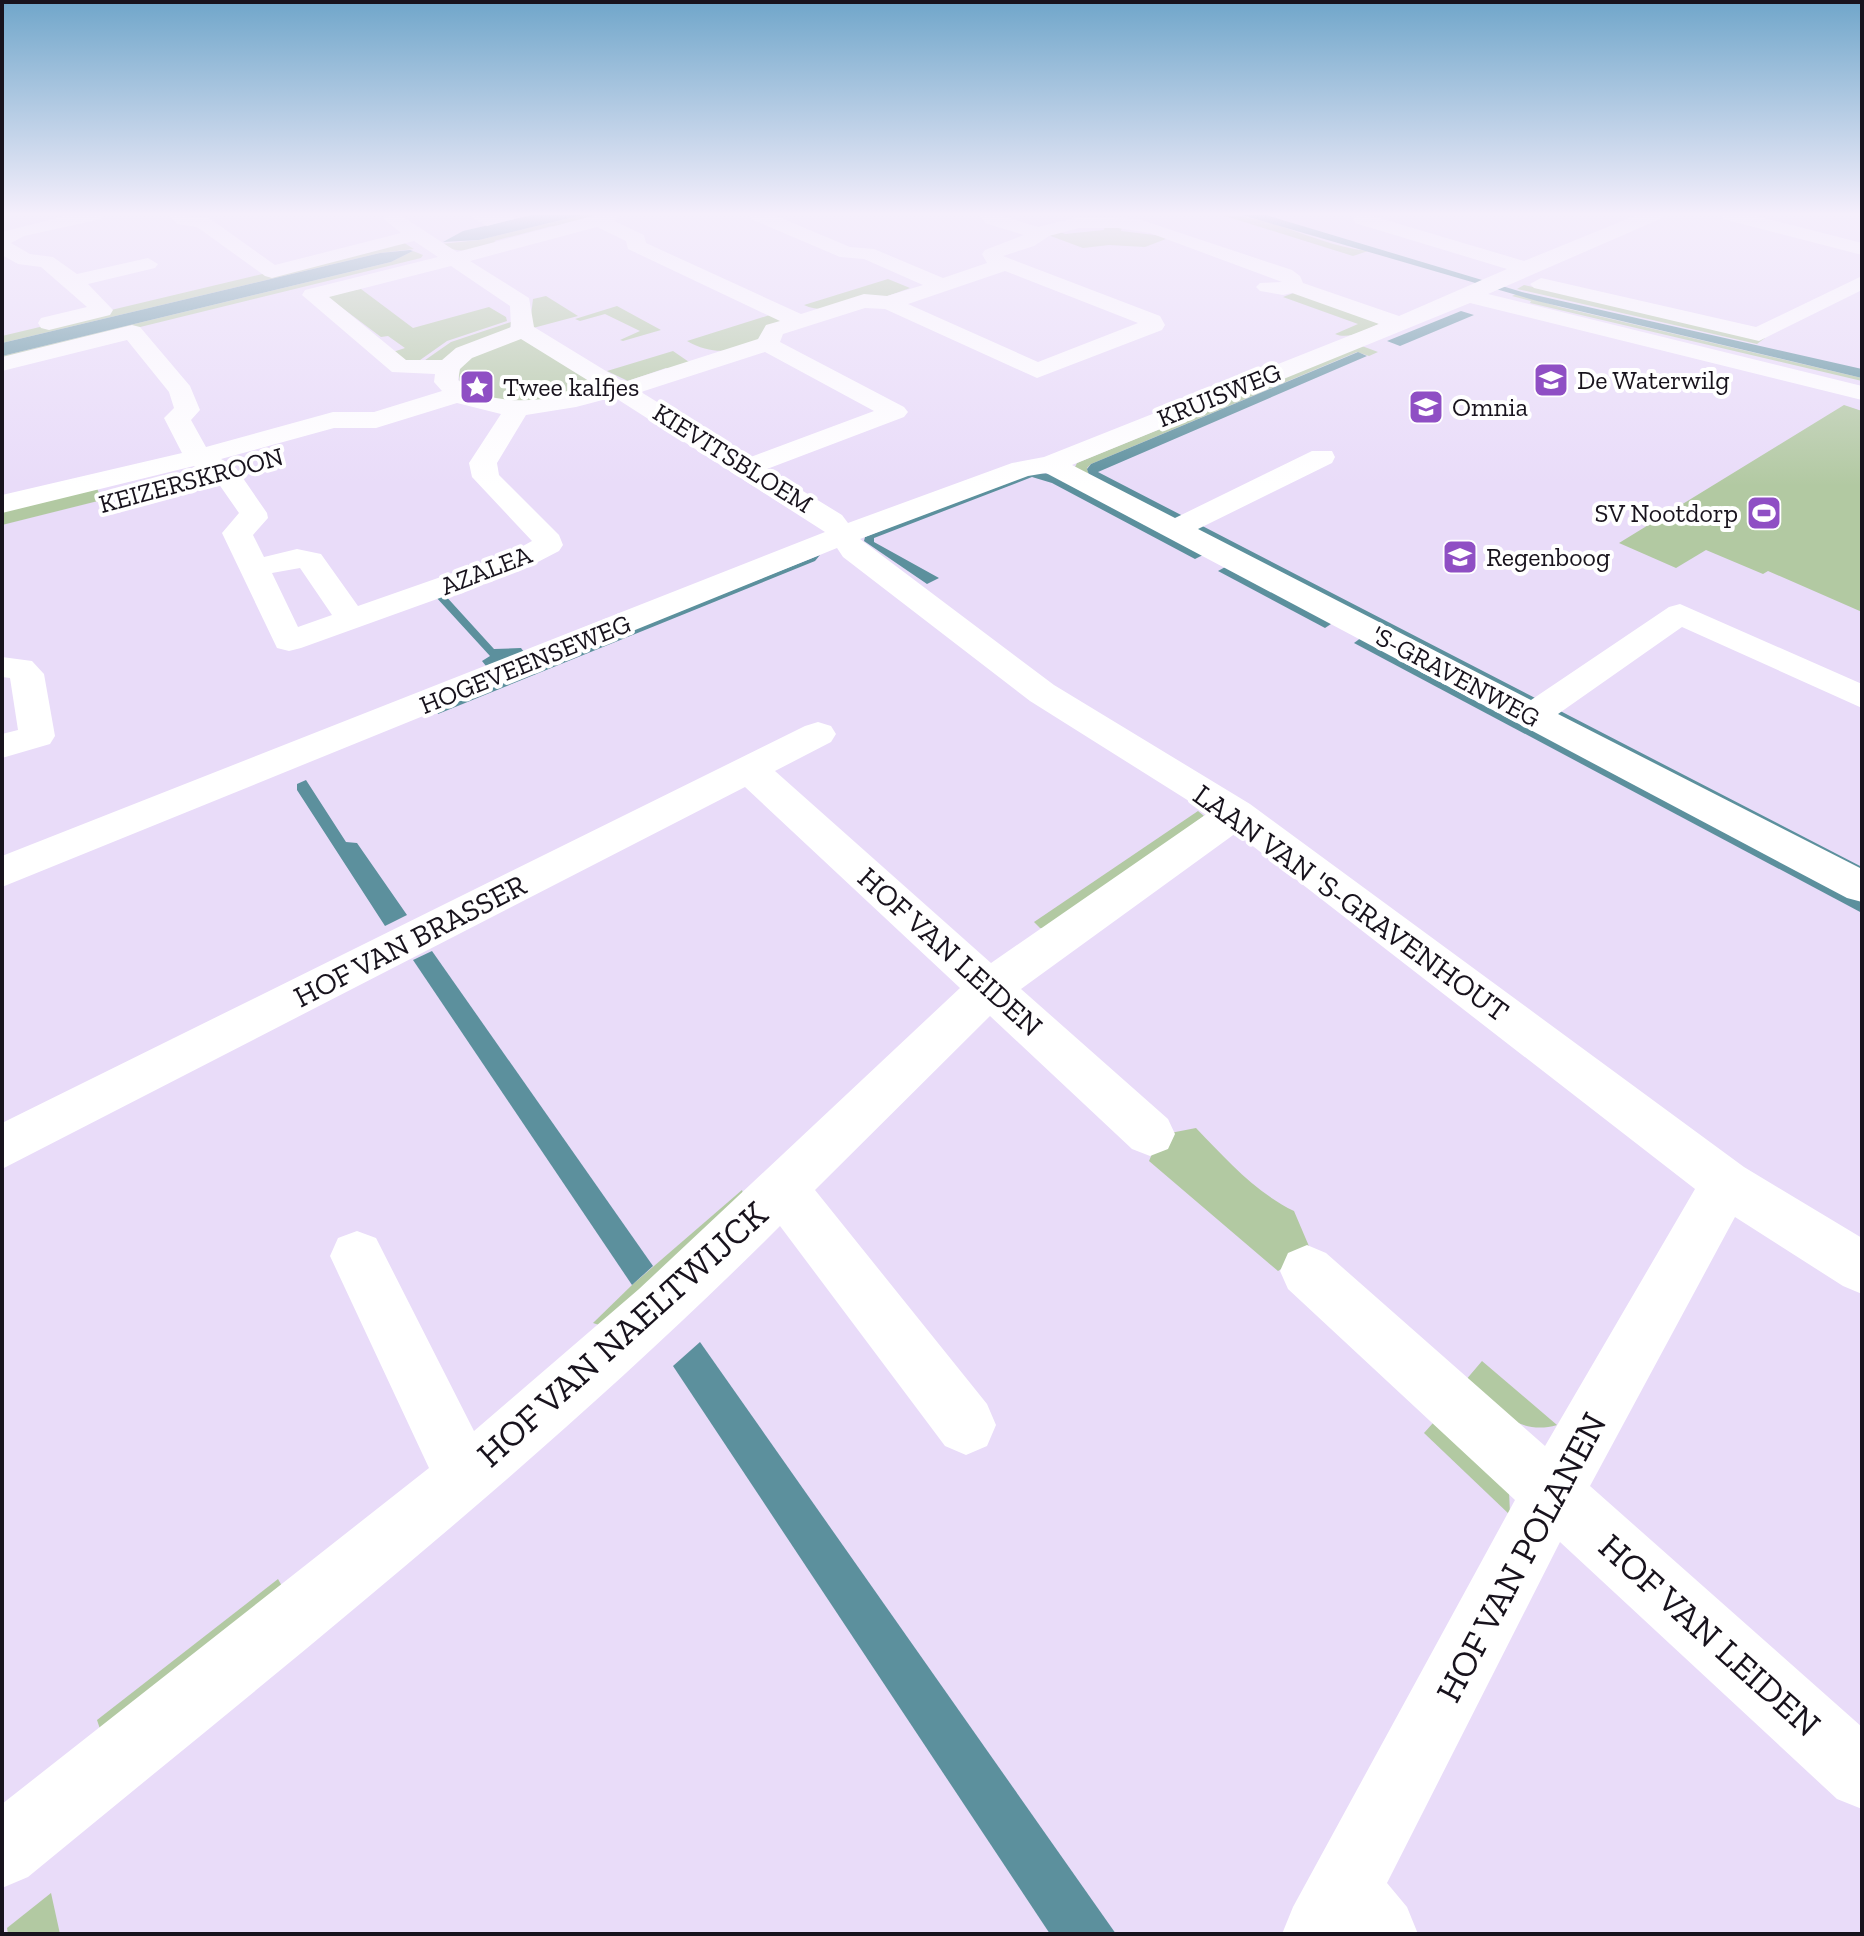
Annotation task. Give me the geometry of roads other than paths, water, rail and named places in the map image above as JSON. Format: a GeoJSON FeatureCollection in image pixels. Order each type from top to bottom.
{"type":"FeatureCollection","features":[{"type":"Feature","properties":{"kind":"street"},"geometry":{"type":"LineString","coordinates":[[31,327],[102,310],[97,305]]}},
{"type":"Feature","properties":{"kind":"street"},"geometry":{"type":"LineString","coordinates":[[326,305],[400,367],[448,367],[464,353],[523,330],[521,305]]}},
{"type":"Feature","properties":{"kind":"street"},"geometry":{"type":"LineString","coordinates":[[764,305],[800,322]]}},
{"type":"Feature","properties":{"kind":"street"},"geometry":{"type":"LineString","coordinates":[[767,344],[774,330],[851,305]]}},
{"type":"Feature","properties":{"kind":"street"},"geometry":{"type":"LineString","coordinates":[[894,305],[1037,371],[1154,325],[1152,321],[1111,305]]}},
{"type":"Feature","properties":{"kind":"street"},"geometry":{"type":"LineString","coordinates":[[1347,305],[1398,323]]}},
{"type":"Feature","properties":{"kind":"street","name":"KRUISWEG"},"geometry":{"type":"LineString","coordinates":[[1050,464],[1441,305]]}},
{"type":"Feature","properties":{"kind":"street"},"geometry":{"type":"LineString","coordinates":[[1570,305],[1862,393]]}},
{"type":"Feature","properties":{"kind":"street"},"geometry":{"type":"LineString","coordinates":[[1611,305],[1759,334],[1816,305]]}},
{"type":"Feature","properties":{"kind":"street","name":"KIEVITSBLOEM"},"geometry":{"type":"LineString","coordinates":[[523,330],[748,467],[832,521],[843,535]]}},
{"type":"Feature","properties":{"kind":"street"},"geometry":{"type":"LineString","coordinates":[[2,364],[132,332],[181,391],[187,410],[177,418],[198,457],[226,474],[253,513],[254,518],[237,533],[289,641],[351,619],[310,560],[297,558],[256,568]]}},
{"type":"Feature","properties":{"kind":"street"},"geometry":{"type":"LineString","coordinates":[[620,389],[767,344],[895,412],[748,467]]}},
{"type":"Feature","properties":{"kind":"street"},"geometry":{"type":"LineString","coordinates":[[448,367],[446,382],[456,395]]}},
{"type":"Feature","properties":{"kind":"street","name":"KIEVITSBLOEM"},"geometry":{"type":"LineString","coordinates":[[456,395],[518,408],[620,389]]}},
{"type":"Feature","properties":{"kind":"street","name":"KEIZERSKROON"},"geometry":{"type":"LineString","coordinates":[[2,529],[226,474],[351,436],[376,420],[456,395]]}},
{"type":"Feature","properties":{"kind":"street","name":"AZALEA"},"geometry":{"type":"LineString","coordinates":[[351,619],[523,558],[548,545],[548,541],[486,477],[483,470],[483,463],[518,408]]}},
{"type":"Feature","properties":{"kind":"street","name":"KEIZERSKROON"},"geometry":{"type":"LineString","coordinates":[[2,504],[198,457],[333,420],[376,420]]}},
{"type":"Feature","properties":{"kind":"street"},"geometry":{"type":"LineString","coordinates":[[1186,523],[1322,457]]}},
{"type":"Feature","properties":{"kind":"street","name":"'S-GRAVENWEG"},"geometry":{"type":"LineString","coordinates":[[1050,464],[1186,523],[1540,710],[1862,887]]}},
{"type":"Feature","properties":{"kind":"street","name":"HOGEVEENSEWEG"},"geometry":{"type":"LineString","coordinates":[[2,872],[843,535],[1022,469],[1050,464]]}},
{"type":"Feature","properties":{"kind":"street","name":"LAAN VAN 'S-GRAVENHOUT"},"geometry":{"type":"LineString","coordinates":[[843,535],[854,551],[1042,693],[1236,813],[1726,1183],[1862,1268]]}},
{"type":"Feature","properties":{"kind":"street"},"geometry":{"type":"LineString","coordinates":[[1540,710],[1680,614],[1862,697]]}},
{"type":"Feature","properties":{"kind":"street"},"geometry":{"type":"LineString","coordinates":[[2,667],[20,668],[27,674],[37,736],[2,746]]}},
{"type":"Feature","properties":{"kind":"street","name":"HOF VAN BRASSER"},"geometry":{"type":"LineString","coordinates":[[2,1147],[751,771],[818,734]]}},
{"type":"Feature","properties":{"kind":"street","name":"HOF VAN LEIDEN"},"geometry":{"type":"LineString","coordinates":[[751,771],[1150,1134]]}},
{"type":"Feature","properties":{"kind":"street","name":"HOF VAN NAELTWIJCK"},"geometry":{"type":"LineString","coordinates":[[2,1851],[465,1478],[659,1308],[989,988],[1236,813]]}},
{"type":"Feature","properties":{"kind":"street","name":"HOF VAN POLANEN"},"geometry":{"type":"LineString","coordinates":[[1348,1920],[1553,1492],[1726,1183]]}},
{"type":"Feature","properties":{"kind":"street"},"geometry":{"type":"LineString","coordinates":[[782,1188],[966,1425]]}},
{"type":"Feature","properties":{"kind":"street"},"geometry":{"type":"LineString","coordinates":[[357,1256],[465,1478]]}},
{"type":"Feature","properties":{"kind":"street","name":"HOF VAN LEIDEN"},"geometry":{"type":"LineString","coordinates":[[1307,1271],[1862,1774]]}},
{"type":"Feature","properties":{"kind":"place","name":"De Waterwilg"},"geometry":{"type":"Point","coordinates":[1551,380]}},
{"type":"Feature","properties":{"kind":"place","name":"Twee kalfjes"},"geometry":{"type":"Point","coordinates":[477,387]}},
{"type":"Feature","properties":{"kind":"place","name":"Omnia"},"geometry":{"type":"Point","coordinates":[1426,407]}},
{"type":"Feature","properties":{"kind":"place","name":"SV Nootdorp"},"geometry":{"type":"Point","coordinates":[1764,513]}},
{"type":"Feature","properties":{"kind":"place","name":"Regenboog"},"geometry":{"type":"Point","coordinates":[1460,557]}}]}
